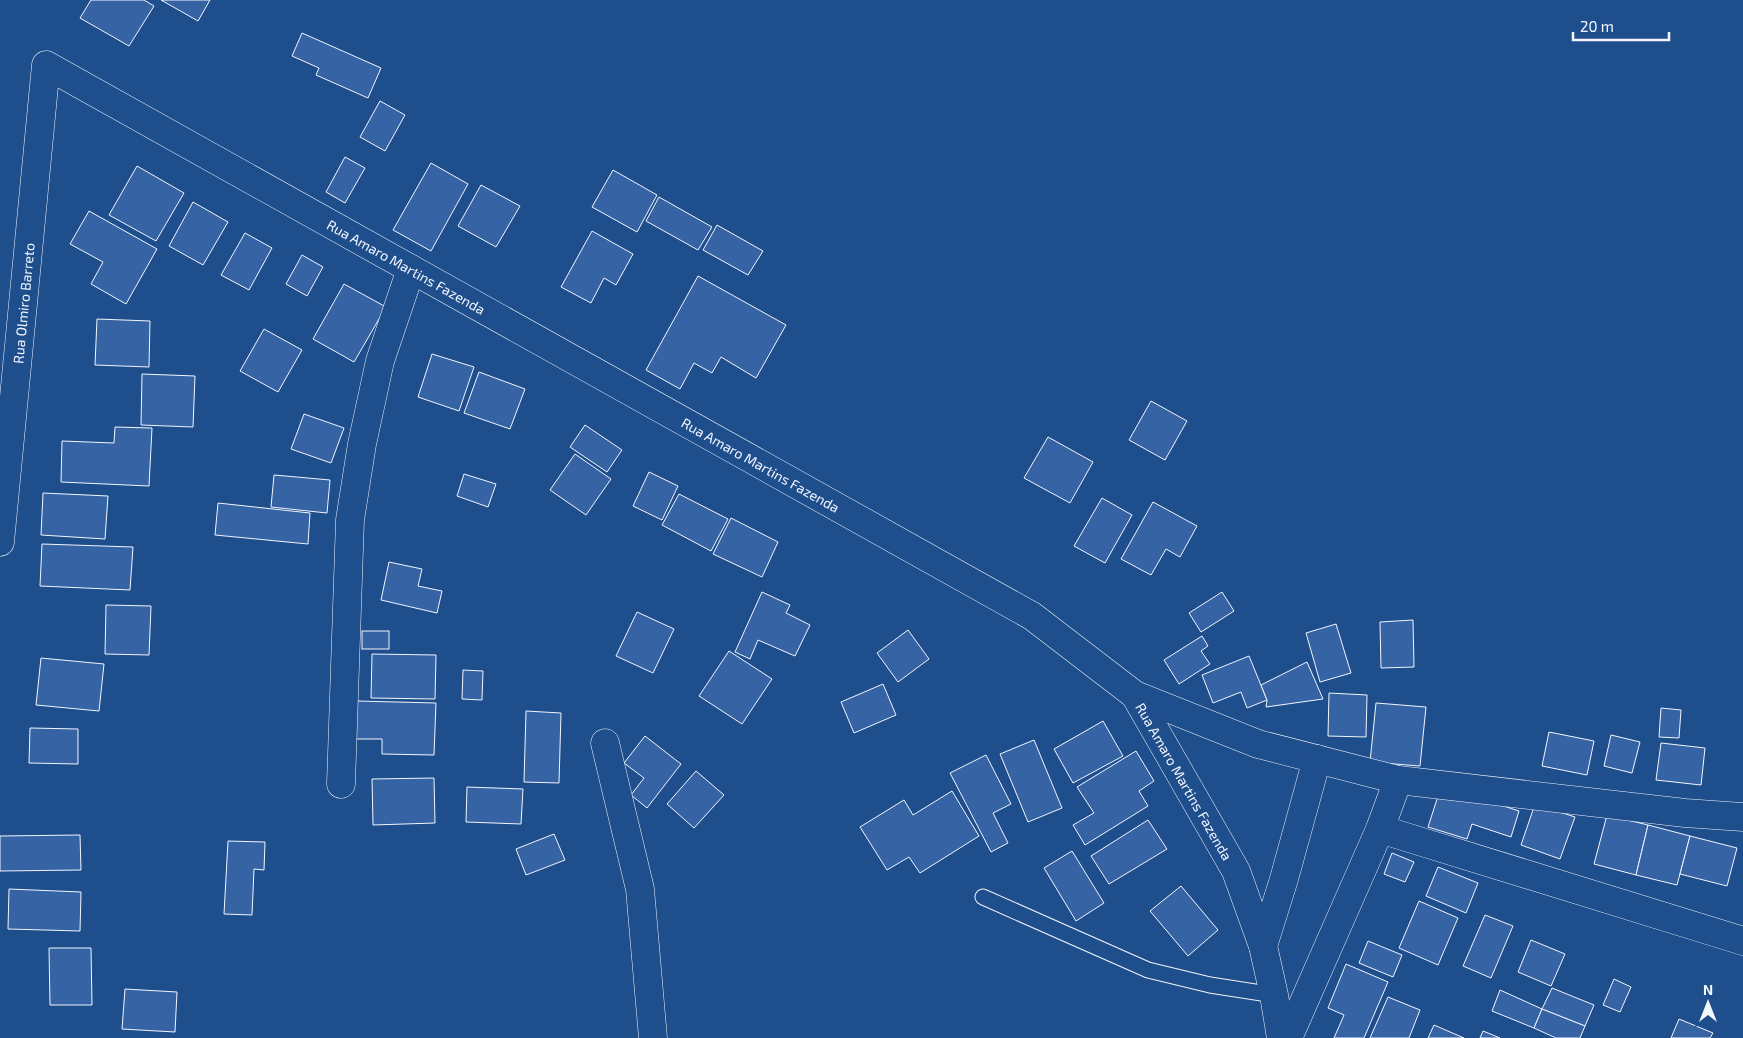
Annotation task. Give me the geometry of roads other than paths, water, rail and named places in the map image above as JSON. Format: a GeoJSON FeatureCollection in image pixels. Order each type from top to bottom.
{"type":"FeatureCollection","features":[{"type":"Feature","properties":{"kind":"street","name":"Rua Amaro Martins Fazenda"},"geometry":{"type":"LineString","coordinates":[[46,65],[1032,616],[1135,694],[1236,871],[1263,946],[1281,1038]]}},
{"type":"Feature","properties":{"kind":"street","name":"Rua Olmiro Barreto"},"geometry":{"type":"LineString","coordinates":[[0,542],[46,65]]}},
{"type":"Feature","properties":{"kind":"street"},"geometry":{"type":"LineString","coordinates":[[341,784],[350,520],[362,444],[380,361],[411,269]]}},
{"type":"Feature","properties":{"kind":"street"},"geometry":{"type":"LineString","coordinates":[[1135,694],[1258,744],[1398,780],[1685,813],[1743,817]]}},
{"type":"Feature","properties":{"kind":"street"},"geometry":{"type":"LineString","coordinates":[[605,743],[640,889],[653,1038]]}},
{"type":"Feature","properties":{"kind":"street"},"geometry":{"type":"LineString","coordinates":[[1263,946],[1317,760]]}},
{"type":"Feature","properties":{"kind":"street"},"geometry":{"type":"LineString","coordinates":[[1288,1038],[1380,829],[1398,780]]}},
{"type":"Feature","properties":{"kind":"street"},"geometry":{"type":"LineString","coordinates":[[1380,829],[1743,941]]}},
{"type":"Feature","properties":{"kind":"lane"},"geometry":{"type":"LineString","coordinates":[[983,897],[1148,970],[1210,986],[1274,995]]}}]}
